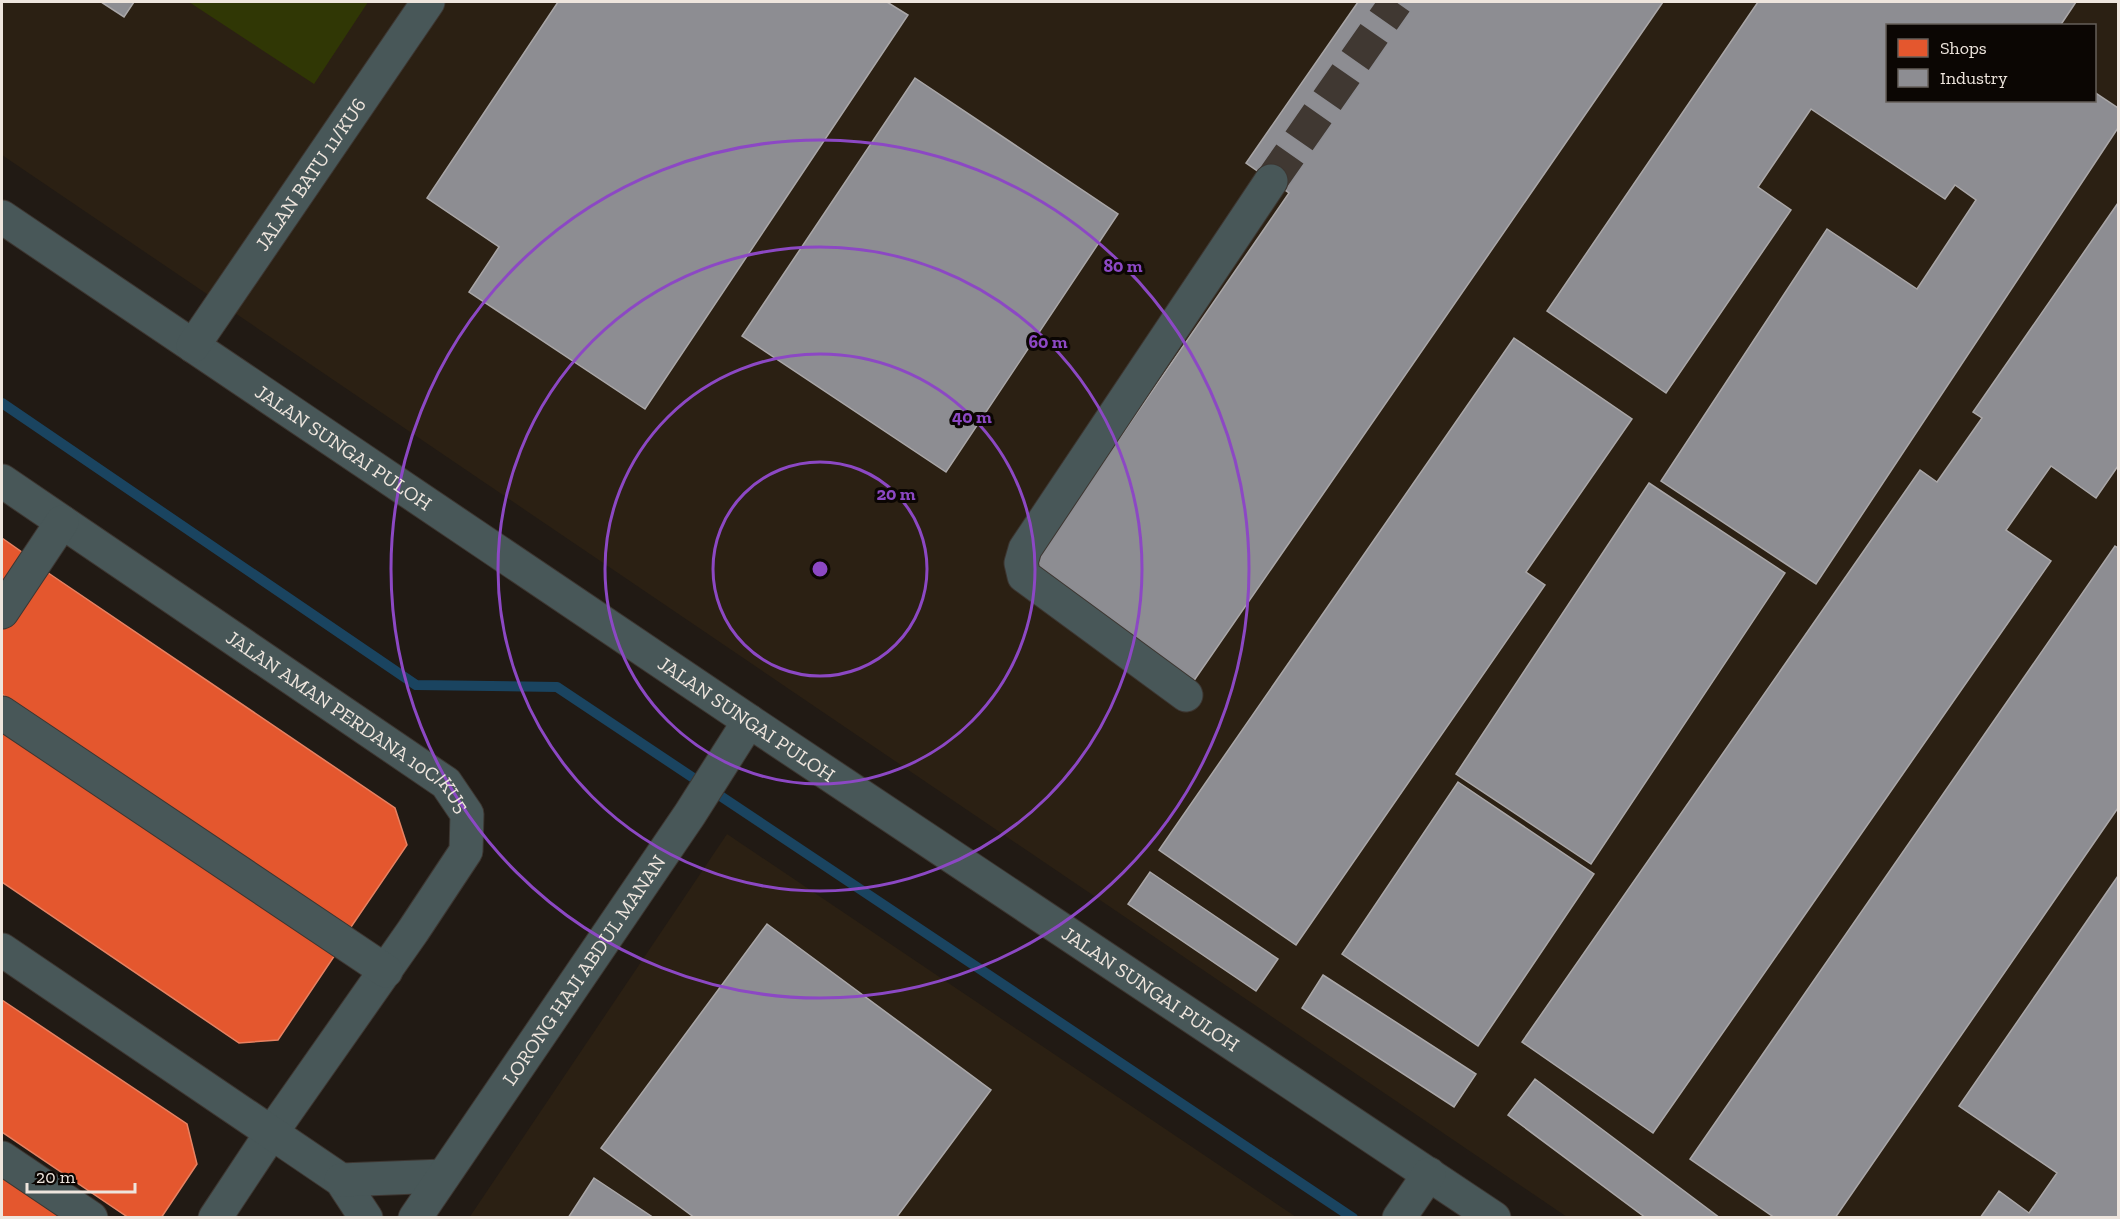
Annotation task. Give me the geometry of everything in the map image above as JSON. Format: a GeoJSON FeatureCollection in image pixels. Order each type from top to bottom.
{"type":"FeatureCollection","features":[{"type":"Feature","properties":{"kind":"street","name":"JALAN BATU 11/KU6"},"geometry":{"type":"LineString","coordinates":[[193,346],[428,2]]}},
{"type":"Feature","properties":{"kind":"street"},"geometry":{"type":"LineString","coordinates":[[1186,694],[1024,576],[1021,563],[1025,549],[1271,181]]}},
{"type":"Feature","properties":{"kind":"street","name":"JALAN SUNGAI PULOH"},"geometry":{"type":"LineString","coordinates":[[2,217],[749,721],[1494,1218]]}},
{"type":"Feature","properties":{"kind":"street","name":"JALAN AMAN PERDANA 10C/KU5"},"geometry":{"type":"LineString","coordinates":[[2,481],[446,783],[467,814],[466,851],[215,1218]]}},
{"type":"Feature","properties":{"kind":"street"},"geometry":{"type":"LineString","coordinates":[[2,612],[62,522]]}},
{"type":"Feature","properties":{"kind":"street"},"geometry":{"type":"LineString","coordinates":[[2,713],[386,971]]}},
{"type":"Feature","properties":{"kind":"street","name":"LORONG HAJI ABDUL MANAN"},"geometry":{"type":"LineString","coordinates":[[415,1218],[690,814],[749,721]]}},
{"type":"Feature","properties":{"kind":"street"},"geometry":{"type":"LineString","coordinates":[[2,950],[341,1180],[366,1218]]}},
{"type":"Feature","properties":{"kind":"street"},"geometry":{"type":"LineString","coordinates":[[2,1158],[91,1218]]}},
{"type":"Feature","properties":{"kind":"street"},"geometry":{"type":"LineString","coordinates":[[1401,1214],[1429,1174]]}},
{"type":"Feature","properties":{"kind":"street"},"geometry":{"type":"LineString","coordinates":[[341,1180],[443,1176]]}},
{"type":"Feature","properties":{"kind":"shaded area"},"geometry":{"type":"Polygon","coordinates":[[[2,2],[2118,2],[2118,1217],[1567,1217],[2,155],[2,2]]]}},
{"type":"Feature","properties":{"kind":"shaded area"},"geometry":{"type":"Polygon","coordinates":[[[727,834],[1296,1217],[469,1218],[727,834]]]}},
{"type":"Feature","properties":{"kind":"green space"},"geometry":{"type":"Polygon","coordinates":[[[189,2],[368,2],[314,84],[189,2]]]}},
{"type":"Feature","properties":{"kind":"building: Shops"},"geometry":{"type":"Polygon","coordinates":[[[2,538],[26,555],[2,590],[2,538]]]}},
{"type":"Feature","properties":{"kind":"building: Shops"},"geometry":{"type":"Polygon","coordinates":[[[38,566],[395,808],[407,845],[349,930],[2,694],[2,620],[38,566]]]}},
{"type":"Feature","properties":{"kind":"building: Shops"},"geometry":{"type":"Polygon","coordinates":[[[2,728],[335,955],[278,1040],[239,1043],[2,882],[2,728]]]}},
{"type":"Feature","properties":{"kind":"building: Shops"},"geometry":{"type":"Polygon","coordinates":[[[2,1000],[187,1124],[197,1164],[161,1218],[129,1218],[2,1132],[2,1000]]]}},
{"type":"Feature","properties":{"kind":"building: Shops"},"geometry":{"type":"Polygon","coordinates":[[[2,1174],[67,1218],[2,1218],[2,1174]]]}},
{"type":"Feature","properties":{"kind":"building: Industry"},"geometry":{"type":"Polygon","coordinates":[[[101,2],[134,2],[124,17],[101,2]]]}},
{"type":"Feature","properties":{"kind":"building: Industry"},"geometry":{"type":"Polygon","coordinates":[[[558,2],[887,2],[908,15],[645,409],[469,292],[499,247],[427,198],[558,2]]]}},
{"type":"Feature","properties":{"kind":"building: Industry"},"geometry":{"type":"Polygon","coordinates":[[[1358,2],[1663,2],[1191,685],[1027,572],[1289,193],[1246,163],[1358,2]]]}},
{"type":"Feature","properties":{"kind":"building: Industry"},"geometry":{"type":"Polygon","coordinates":[[[1758,2],[2076,2],[2061,24],[1886,24],[1886,102],[2096,102],[2096,93],[2118,108],[2118,128],[1816,584],[1661,481],[1827,229],[1917,289],[1976,200],[1955,185],[1945,199],[1811,109],[1758,187],[1791,210],[1666,393],[1547,311],[1758,2]]]}},
{"type":"Feature","properties":{"kind":"building: Industry"},"geometry":{"type":"Polygon","coordinates":[[[915,78],[1118,214],[946,472],[742,336],[915,78]]]}},
{"type":"Feature","properties":{"kind":"building: Industry"},"geometry":{"type":"Polygon","coordinates":[[[2118,203],[2118,466],[2096,498],[2051,466],[2006,530],[2051,561],[1653,1133],[1522,1042],[1920,470],[1937,482],[1982,418],[1973,412],[2118,203]]]}},
{"type":"Feature","properties":{"kind":"building: Industry"},"geometry":{"type":"Polygon","coordinates":[[[1514,338],[1632,419],[1526,572],[1545,585],[1296,945],[1159,850],[1514,338]]]}},
{"type":"Feature","properties":{"kind":"building: Industry"},"geometry":{"type":"Polygon","coordinates":[[[1649,483],[1785,573],[1591,864],[1456,774],[1649,483]]]}},
{"type":"Feature","properties":{"kind":"building: Industry"},"geometry":{"type":"Polygon","coordinates":[[[2115,546],[2118,548],[2118,808],[1835,1218],[1775,1218],[1690,1159],[2115,546]]]}},
{"type":"Feature","properties":{"kind":"building: Industry"},"geometry":{"type":"Polygon","coordinates":[[[1458,782],[1594,874],[1478,1046],[1342,954],[1458,782]]]}},
{"type":"Feature","properties":{"kind":"building: Industry"},"geometry":{"type":"Polygon","coordinates":[[[1150,872],[1278,959],[1256,991],[1128,904],[1150,872]]]}},
{"type":"Feature","properties":{"kind":"building: Industry"},"geometry":{"type":"Polygon","coordinates":[[[2118,876],[2118,1218],[1980,1218],[1999,1191],[2029,1213],[2057,1173],[1959,1106],[2118,876]]]}},
{"type":"Feature","properties":{"kind":"building: Industry"},"geometry":{"type":"Polygon","coordinates":[[[767,924],[991,1090],[896,1218],[695,1218],[601,1148],[767,924]]]}},
{"type":"Feature","properties":{"kind":"building: Industry"},"geometry":{"type":"Polygon","coordinates":[[[1323,975],[1476,1074],[1454,1107],[1302,1008],[1323,975]]]}},
{"type":"Feature","properties":{"kind":"building: Industry"},"geometry":{"type":"Polygon","coordinates":[[[1535,1079],[1720,1218],[1646,1218],[1508,1115],[1535,1079]]]}},
{"type":"Feature","properties":{"kind":"building: Industry"},"geometry":{"type":"Polygon","coordinates":[[[594,1178],[654,1218],[568,1218],[594,1178]]]}},
{"type":"Feature","properties":{"kind":"waterway"},"geometry":{"type":"LineString","coordinates":[[2,403],[416,685],[557,687],[1353,1218]]}},
{"type":"Feature","properties":{"kind":"tunnel"},"geometry":{"type":"LineString","coordinates":[[1271,181],[1396,2]]}}]}
